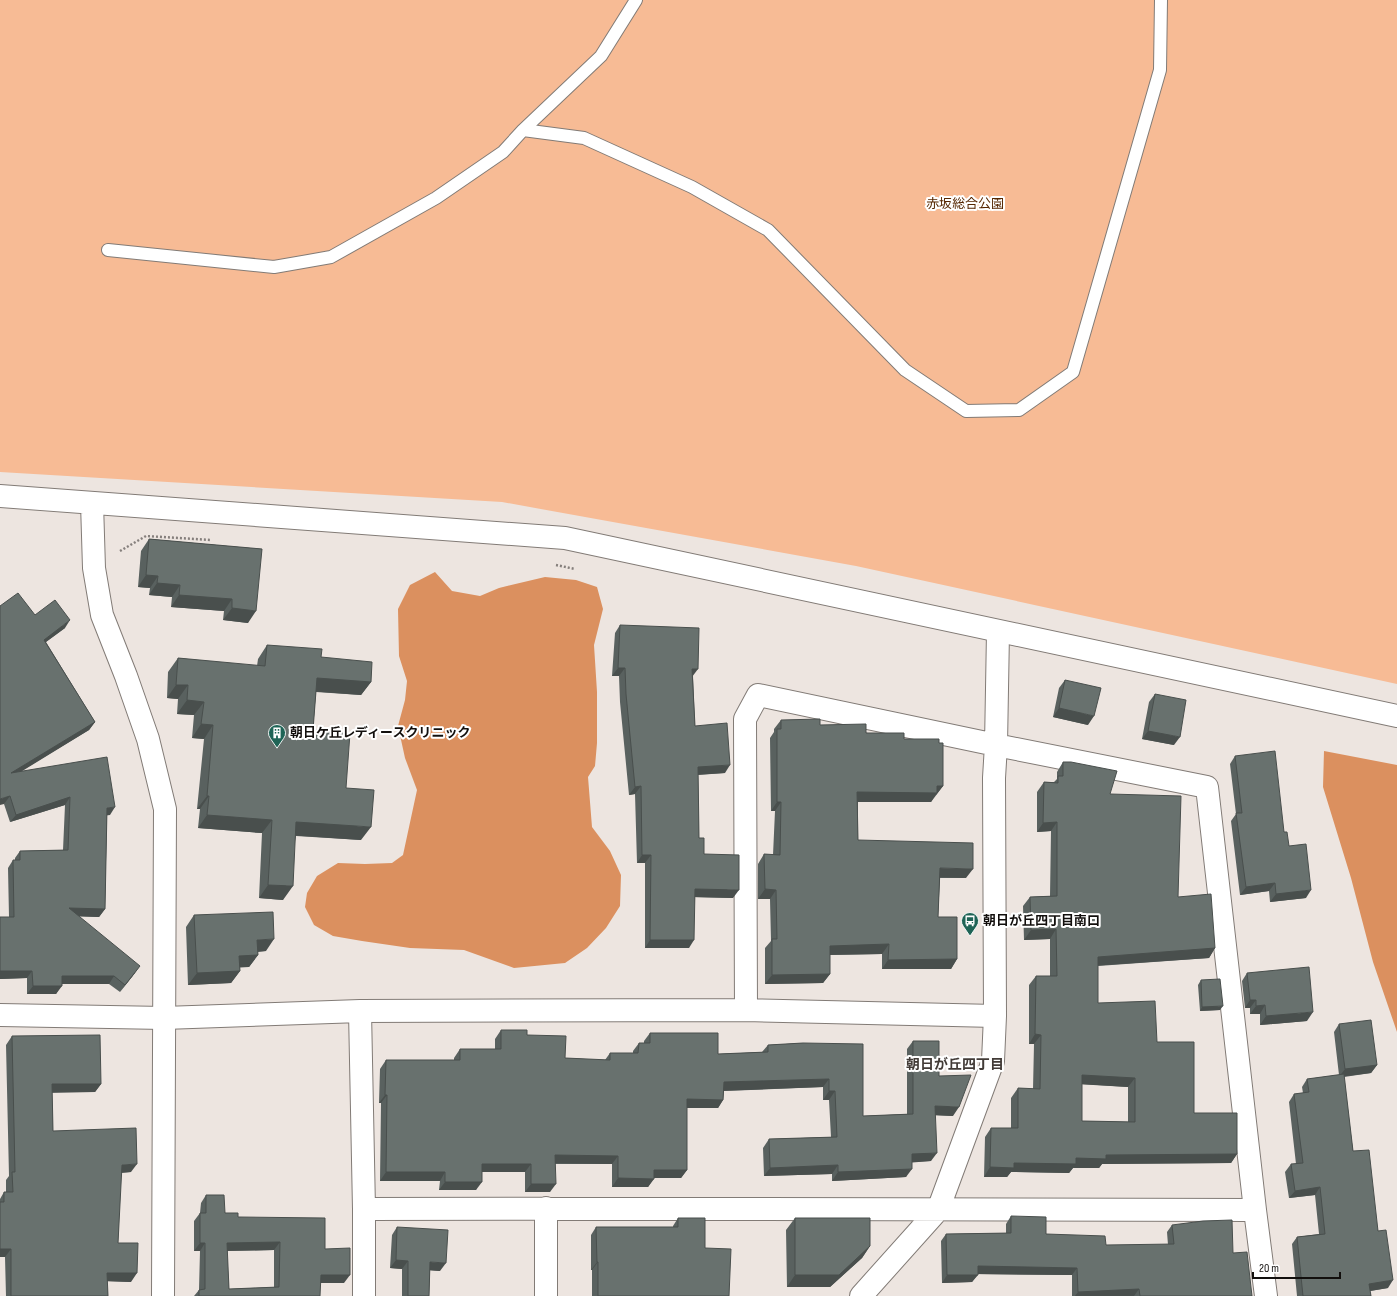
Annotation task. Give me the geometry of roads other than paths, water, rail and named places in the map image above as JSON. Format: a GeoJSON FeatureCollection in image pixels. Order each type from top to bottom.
{"type":"FeatureCollection","features":[{"type":"Feature","properties":{"kind":"street"},"geometry":{"type":"LineString","coordinates":[[0,496],[327,522],[565,538],[998,632],[1397,716]]}},
{"type":"Feature","properties":{"kind":"street"},"geometry":{"type":"LineString","coordinates":[[92,503],[94,568],[102,615],[148,738],[165,809],[163,1296]]}},
{"type":"Feature","properties":{"kind":"street"},"geometry":{"type":"LineString","coordinates":[[861,1296],[938,1210],[993,1061],[995,1016],[994,778],[998,632]]}},
{"type":"Feature","properties":{"kind":"street"},"geometry":{"type":"LineString","coordinates":[[746,1010],[745,719],[758,695],[996,745],[1208,787],[1266,1296]]}},
{"type":"Feature","properties":{"kind":"street"},"geometry":{"type":"LineString","coordinates":[[0,1015],[164,1018],[360,1011],[746,1010],[995,1016]]}},
{"type":"Feature","properties":{"kind":"street"},"geometry":{"type":"LineString","coordinates":[[360,1011],[364,1209],[364,1296]]}},
{"type":"Feature","properties":{"kind":"street"},"geometry":{"type":"LineString","coordinates":[[364,1209],[546,1208],[1255,1210]]}},
{"type":"Feature","properties":{"kind":"street"},"geometry":{"type":"LineString","coordinates":[[546,1208],[546,1296]]}},
{"type":"Feature","properties":{"kind":"lane"},"geometry":{"type":"LineString","coordinates":[[108,250],[274,267],[331,257],[436,198],[503,152],[523,130],[601,56],[636,0]]}},
{"type":"Feature","properties":{"kind":"lane"},"geometry":{"type":"LineString","coordinates":[[523,130],[584,138],[692,186],[768,230],[905,370],[966,411],[1019,410],[1073,372],[1160,70],[1161,0]]}},
{"type":"Feature","properties":{"kind":"place","name":"朝日ケ丘レディースクリニック"},"geometry":{"type":"Point","coordinates":[277,748]}},
{"type":"Feature","properties":{"kind":"place","name":"朝日が丘四丁目南口"},"geometry":{"type":"Point","coordinates":[970,936]}},
{"type":"Feature","properties":{"kind":"district","name":"朝日が丘四丁目"},"geometry":{"type":"Point","coordinates":[955,1064]}},
{"type":"Feature","properties":{"kind":"park label","name":"赤坂総合公園"},"geometry":{"type":"Point","coordinates":[965,204]}}]}
